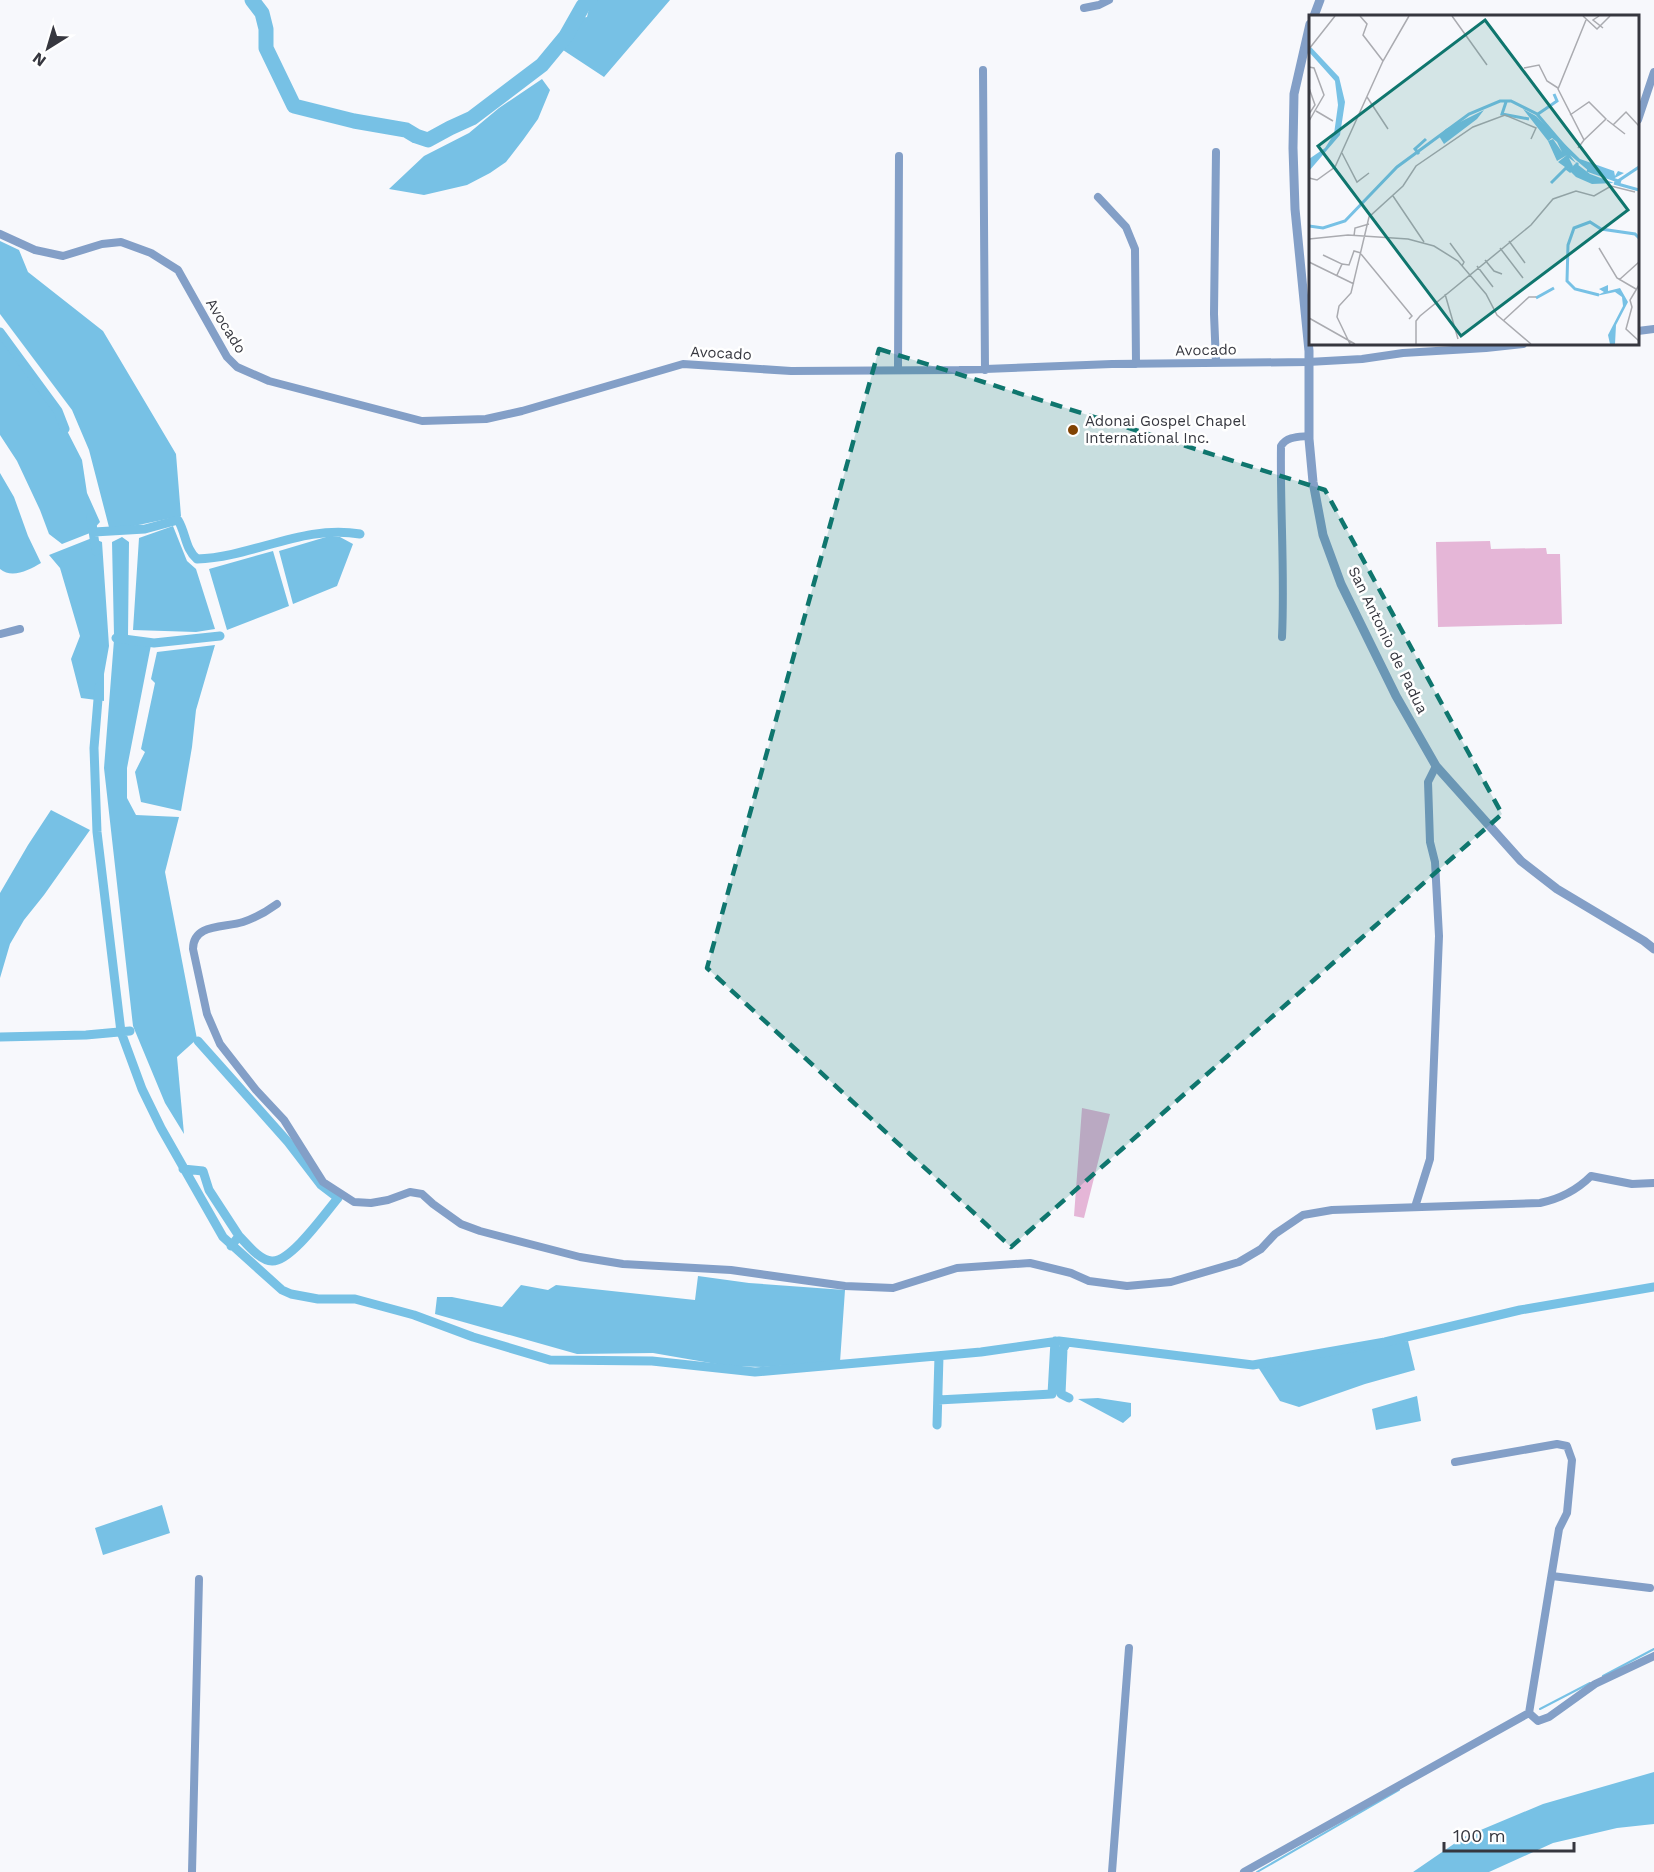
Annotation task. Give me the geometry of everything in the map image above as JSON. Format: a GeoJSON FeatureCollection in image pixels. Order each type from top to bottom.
{"type":"FeatureCollection","features":[{"type":"Feature","properties":{"kind":"street"},"geometry":{"type":"LineString","coordinates":[[1084,8],[1099,6],[1109,0]]}},
{"type":"Feature","properties":{"kind":"street"},"geometry":{"type":"LineString","coordinates":[[1314,15],[1320,0]]}},
{"type":"Feature","properties":{"kind":"street","name":"San Antonio de Padua"},"geometry":{"type":"LineString","coordinates":[[1309,32],[1294,94],[1295,209],[1308,362],[1309,436],[1313,482],[1323,535],[1341,584],[1391,686],[1436,766],[1521,861],[1557,889],[1644,940],[1654,949]]}},
{"type":"Feature","properties":{"kind":"street"},"geometry":{"type":"LineString","coordinates":[[983,70],[985,370]]}},
{"type":"Feature","properties":{"kind":"street"},"geometry":{"type":"LineString","coordinates":[[1639,117],[1654,72]]}},
{"type":"Feature","properties":{"kind":"street"},"geometry":{"type":"LineString","coordinates":[[1216,152],[1214,314],[1216,363]]}},
{"type":"Feature","properties":{"kind":"street"},"geometry":{"type":"LineString","coordinates":[[898,370],[899,156]]}},
{"type":"Feature","properties":{"kind":"street"},"geometry":{"type":"LineString","coordinates":[[1098,197],[1126,226],[1135,249],[1136,364]]}},
{"type":"Feature","properties":{"kind":"street","name":"Avocado"},"geometry":{"type":"LineString","coordinates":[[0,234],[35,250],[63,256],[102,244],[121,242],[151,253],[178,270],[227,357],[237,367],[269,381],[422,421],[486,419],[522,411],[683,364],[791,370],[985,370],[1136,364],[1308,362],[1362,359],[1403,352],[1514,345]]}},
{"type":"Feature","properties":{"kind":"street"},"geometry":{"type":"LineString","coordinates":[[1639,331],[1654,330]]}},
{"type":"Feature","properties":{"kind":"street"},"geometry":{"type":"LineString","coordinates":[[1282,637],[1285,584],[1281,446],[1285,440],[1309,436]]}},
{"type":"Feature","properties":{"kind":"street"},"geometry":{"type":"LineString","coordinates":[[0,634],[20,629]]}},
{"type":"Feature","properties":{"kind":"street"},"geometry":{"type":"LineString","coordinates":[[1415,1207],[1430,1159],[1439,936],[1435,862],[1430,842],[1428,782],[1436,766]]}},
{"type":"Feature","properties":{"kind":"street"},"geometry":{"type":"LineString","coordinates":[[277,904],[241,923],[205,930],[196,936],[193,949],[207,1014],[214,1034],[229,1058],[284,1120],[323,1182],[354,1202],[371,1203],[388,1200],[410,1192],[422,1194],[461,1224],[480,1232],[580,1257],[623,1264],[741,1272],[845,1286],[893,1288],[957,1268],[1030,1263],[1071,1273],[1089,1281],[1127,1286],[1171,1282],[1239,1262],[1261,1249],[1275,1234],[1303,1215],[1332,1210],[1540,1203],[1557,1199],[1583,1184],[1591,1176],[1632,1184],[1654,1183]]}},
{"type":"Feature","properties":{"kind":"street"},"geometry":{"type":"LineString","coordinates":[[1455,1462],[1557,1444],[1566,1446],[1572,1460],[1567,1513],[1559,1529],[1529,1713]]}},
{"type":"Feature","properties":{"kind":"street"},"geometry":{"type":"LineString","coordinates":[[1552,1576],[1650,1588]]}},
{"type":"Feature","properties":{"kind":"street"},"geometry":{"type":"LineString","coordinates":[[192,1872],[199,1580]]}},
{"type":"Feature","properties":{"kind":"street"},"geometry":{"type":"LineString","coordinates":[[1112,1872],[1129,1648]]}},
{"type":"Feature","properties":{"kind":"street"},"geometry":{"type":"LineString","coordinates":[[1529,1713],[1538,1721],[1549,1717],[1595,1684],[1654,1656]]}},
{"type":"Feature","properties":{"kind":"street"},"geometry":{"type":"LineString","coordinates":[[1244,1872],[1529,1713]]}},
{"type":"Feature","properties":{"kind":"highlighted area"},"geometry":{"type":"Polygon","coordinates":[[[879,349],[1325,490],[1502,814],[1011,1247],[707,968],[879,349]]]}},
{"type":"Feature","properties":{"kind":"shaded area"},"geometry":{"type":"Polygon","coordinates":[[[1490,541],[1491,549],[1546,548],[1547,554],[1560,554],[1562,624],[1438,627],[1436,542],[1490,541]]]}},
{"type":"Feature","properties":{"kind":"shaded area"},"geometry":{"type":"Polygon","coordinates":[[[1082,1108],[1110,1114],[1084,1218],[1074,1216],[1082,1108]]]}},
{"type":"Feature","properties":{"kind":"water"},"geometry":{"type":"Polygon","coordinates":[[[591,0],[670,0],[604,77],[563,50],[581,18],[587,17],[591,0]]]}},
{"type":"Feature","properties":{"kind":"water"},"geometry":{"type":"Polygon","coordinates":[[[542,79],[550,90],[538,119],[506,162],[467,185],[424,195],[389,189],[424,156],[469,133],[499,108],[542,79]]]}},
{"type":"Feature","properties":{"kind":"water"},"geometry":{"type":"Polygon","coordinates":[[[0,241],[19,250],[28,272],[103,331],[176,454],[181,516],[110,531],[89,450],[72,410],[0,314],[0,241]]]}},
{"type":"Feature","properties":{"kind":"water"},"geometry":{"type":"Polygon","coordinates":[[[0,338],[62,421],[82,460],[87,493],[100,522],[90,533],[62,544],[49,534],[17,461],[0,435],[0,338]]]}},
{"type":"Feature","properties":{"kind":"water"},"geometry":{"type":"Polygon","coordinates":[[[0,473],[14,497],[28,536],[41,563],[26,571],[10,573],[0,569],[0,473]]]}},
{"type":"Feature","properties":{"kind":"water"},"geometry":{"type":"Polygon","coordinates":[[[173,526],[187,561],[196,569],[215,629],[196,632],[133,630],[139,538],[173,526]]]}},
{"type":"Feature","properties":{"kind":"water"},"geometry":{"type":"Polygon","coordinates":[[[122,537],[129,542],[128,636],[114,635],[112,542],[122,537]]]}},
{"type":"Feature","properties":{"kind":"water"},"geometry":{"type":"Polygon","coordinates":[[[326,537],[340,537],[353,544],[337,586],[293,604],[279,551],[326,537]]]}},
{"type":"Feature","properties":{"kind":"water"},"geometry":{"type":"Polygon","coordinates":[[[92,538],[102,542],[109,646],[104,674],[104,701],[81,698],[71,659],[80,636],[60,568],[49,555],[92,538]]]}},
{"type":"Feature","properties":{"kind":"water"},"geometry":{"type":"Polygon","coordinates":[[[273,551],[289,606],[227,630],[209,569],[273,551]]]}},
{"type":"Feature","properties":{"kind":"water"},"geometry":{"type":"Polygon","coordinates":[[[114,640],[151,645],[127,768],[127,798],[136,815],[179,817],[165,872],[197,1039],[177,1057],[184,1134],[165,1103],[133,1026],[104,768],[114,640]]]}},
{"type":"Feature","properties":{"kind":"water"},"geometry":{"type":"Polygon","coordinates":[[[215,645],[196,710],[181,811],[141,802],[135,772],[145,752],[141,749],[155,683],[151,679],[157,652],[215,645]]]}},
{"type":"Feature","properties":{"kind":"water"},"geometry":{"type":"Polygon","coordinates":[[[51,810],[90,830],[24,920],[10,944],[0,978],[0,893],[51,810]]]}},
{"type":"Feature","properties":{"kind":"water"},"geometry":{"type":"Polygon","coordinates":[[[698,1276],[749,1283],[845,1290],[840,1362],[763,1367],[728,1366],[653,1353],[577,1354],[435,1314],[437,1297],[452,1297],[502,1307],[521,1285],[548,1290],[556,1285],[695,1300],[698,1276]]]}},
{"type":"Feature","properties":{"kind":"water"},"geometry":{"type":"Polygon","coordinates":[[[1408,1341],[1415,1370],[1365,1384],[1299,1407],[1280,1401],[1258,1367],[1408,1341]]]}},
{"type":"Feature","properties":{"kind":"water"},"geometry":{"type":"Polygon","coordinates":[[[1417,1396],[1421,1421],[1376,1430],[1372,1409],[1417,1396]]]}},
{"type":"Feature","properties":{"kind":"water"},"geometry":{"type":"Polygon","coordinates":[[[1098,1398],[1131,1403],[1131,1416],[1123,1423],[1078,1399],[1098,1398]]]}},
{"type":"Feature","properties":{"kind":"water"},"geometry":{"type":"Polygon","coordinates":[[[162,1505],[170,1533],[103,1555],[95,1528],[162,1505]]]}},
{"type":"Feature","properties":{"kind":"water"},"geometry":{"type":"Polygon","coordinates":[[[1654,1772],[1654,1824],[1617,1828],[1553,1843],[1489,1872],[1413,1872],[1464,1837],[1543,1804],[1654,1772]]]}},
{"type":"Feature","properties":{"kind":"waterway"},"geometry":{"type":"LineString","coordinates":[[252,0],[262,13],[266,29],[266,48],[294,106],[354,121],[406,130],[428,140],[472,118],[542,65],[566,36],[583,6],[590,0]]}},
{"type":"Feature","properties":{"kind":"waterway"},"geometry":{"type":"LineString","coordinates":[[0,332],[58,411],[65,429]]}},
{"type":"Feature","properties":{"kind":"waterway"},"geometry":{"type":"LineString","coordinates":[[91,517],[96,551]]}},
{"type":"Feature","properties":{"kind":"waterway"},"geometry":{"type":"LineString","coordinates":[[94,532],[145,529],[178,520],[190,551],[197,559],[238,553],[319,533],[360,534]]}},
{"type":"Feature","properties":{"kind":"waterway"},"geometry":{"type":"LineString","coordinates":[[116,638],[154,643],[220,636]]}},
{"type":"Feature","properties":{"kind":"waterway"},"geometry":{"type":"LineString","coordinates":[[99,687],[94,748],[97,832],[121,1032],[142,1089],[161,1128],[223,1237],[282,1290],[291,1294],[318,1299],[355,1299],[414,1315],[473,1337],[550,1360],[652,1361],[755,1372],[981,1352],[1059,1341],[1253,1365],[1385,1342],[1520,1310],[1654,1287]]}},
{"type":"Feature","properties":{"kind":"waterway"},"geometry":{"type":"LineString","coordinates":[[0,1037],[86,1035],[130,1031]]}},
{"type":"Feature","properties":{"kind":"waterway"},"geometry":{"type":"LineString","coordinates":[[198,1041],[288,1142],[321,1185],[338,1198],[298,1245],[280,1259],[272,1261],[263,1258],[239,1236],[231,1246]]}},
{"type":"Feature","properties":{"kind":"waterway"},"geometry":{"type":"LineString","coordinates":[[183,1169],[203,1171],[209,1190],[239,1236]]}},
{"type":"Feature","properties":{"kind":"waterway"},"geometry":{"type":"LineString","coordinates":[[938,1400],[1052,1394],[1055,1341]]}},
{"type":"Feature","properties":{"kind":"waterway"},"geometry":{"type":"LineString","coordinates":[[1067,1342],[1063,1349],[1061,1394],[1069,1398]]}},
{"type":"Feature","properties":{"kind":"waterway"},"geometry":{"type":"LineString","coordinates":[[937,1425],[939,1356]]}},
{"type":"Feature","properties":{"kind":"waterway"},"geometry":{"type":"LineString","coordinates":[[1603,1676],[1654,1649]]}},
{"type":"Feature","properties":{"kind":"waterway"},"geometry":{"type":"LineString","coordinates":[[1540,1709],[1590,1683]]}},
{"type":"Feature","properties":{"kind":"waterway"},"geometry":{"type":"LineString","coordinates":[[1257,1872],[1399,1790]]}},
{"type":"Feature","properties":{"kind":"place","name":"Adonai Gospel Chapel International Inc."},"geometry":{"type":"Point","coordinates":[1073,430]}}]}
